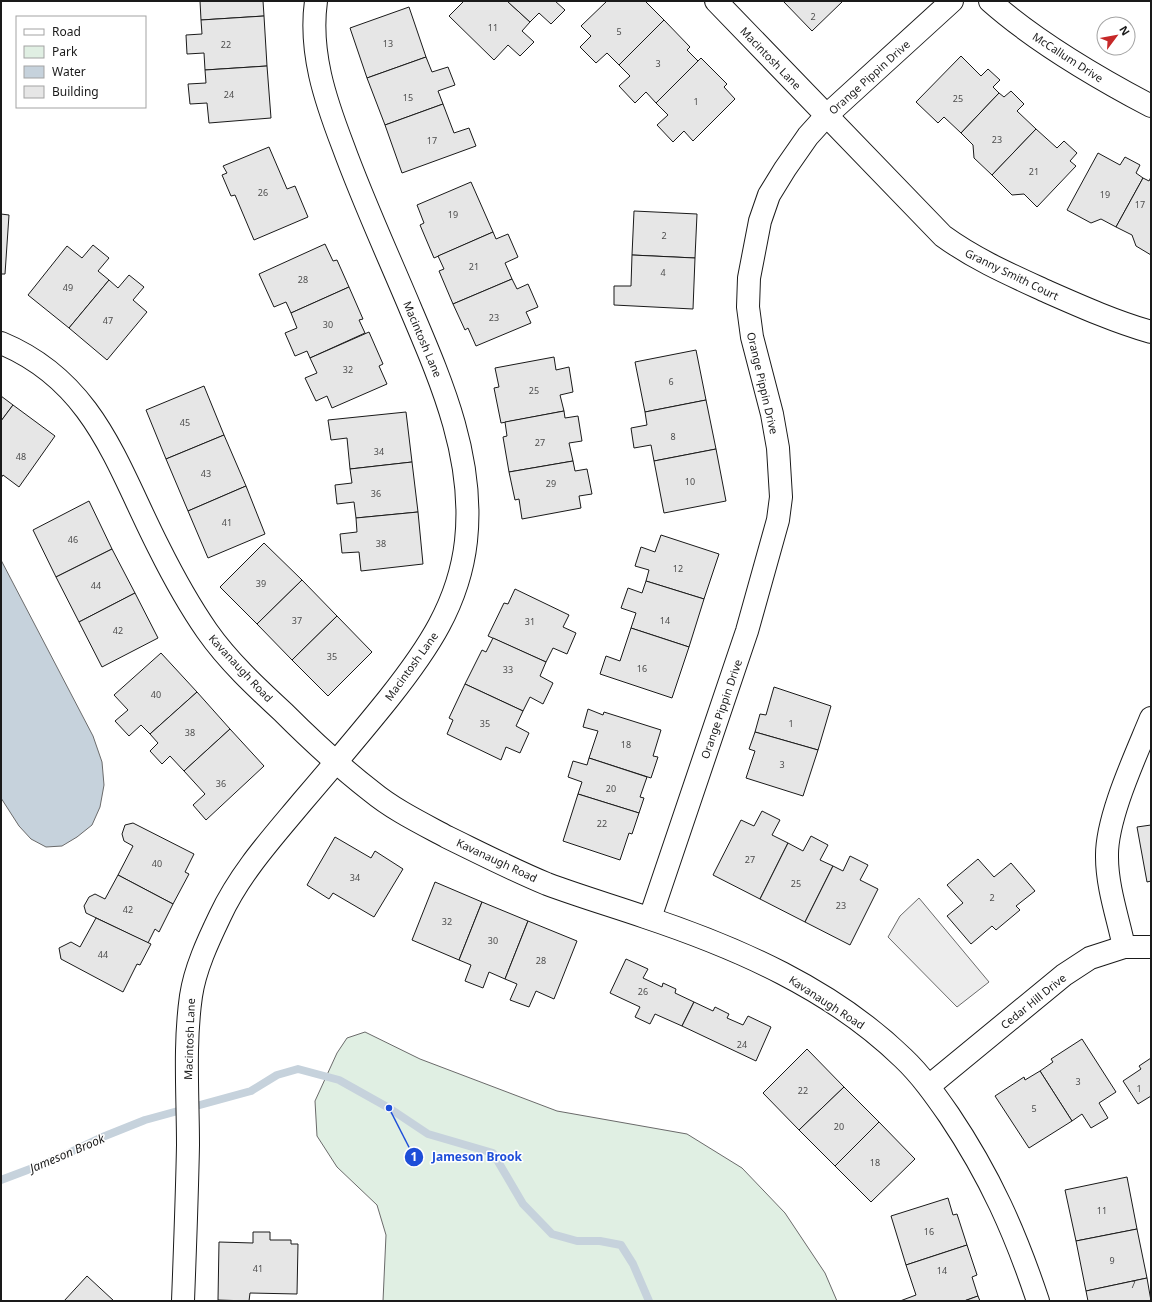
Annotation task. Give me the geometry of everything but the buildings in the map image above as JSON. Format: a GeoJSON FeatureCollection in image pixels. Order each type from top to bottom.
{"type":"FeatureCollection","features":[{"type":"Feature","properties":{"kind":"street","name":"Macintosh Lane"},"geometry":{"type":"LineString","coordinates":[[183,1301],[188,1146],[188,1023],[191,993],[206,948],[221,913],[246,869],[336,763],[409,672],[441,624],[461,574],[468,522],[467,495],[460,446],[440,378],[354,175],[330,111],[321,81],[315,48],[316,1]]}},
{"type":"Feature","properties":{"kind":"street","name":"Macintosh Lane"},"geometry":{"type":"LineString","coordinates":[[716,1],[827,115]]}},
{"type":"Feature","properties":{"kind":"street","name":"Orange Pippin Drive"},"geometry":{"type":"LineString","coordinates":[[650,918],[747,631],[778,520],[781,497],[778,448],[772,414],[752,337],[748,306],[749,278],[758,228],[769,196],[785,169],[808,136],[827,115],[952,1]]}},
{"type":"Feature","properties":{"kind":"street","name":"McCallum Drive"},"geometry":{"type":"LineString","coordinates":[[996,3],[1033,34],[1117,88],[1151,106]]}},
{"type":"Feature","properties":{"kind":"street","name":"Granny Smith Court"},"geometry":{"type":"LineString","coordinates":[[827,115],[938,230],[968,254],[1005,273],[1088,310],[1151,332]]}},
{"type":"Feature","properties":{"kind":"street","name":"Kavanaugh Road"},"geometry":{"type":"LineString","coordinates":[[1,343],[22,354],[53,375],[85,407],[100,428],[116,458],[159,548],[208,632],[231,660],[336,763],[375,794],[412,819],[498,863],[550,885],[711,940],[777,970],[810,988],[849,1014],[903,1058],[929,1086],[989,1178],[1022,1252],[1038,1301]]}},
{"type":"Feature","properties":{"kind":"street"},"geometry":{"type":"LineString","coordinates":[[1124,947],[1109,878],[1107,857],[1109,838],[1116,809],[1151,718]]}},
{"type":"Feature","properties":{"kind":"street","name":"Cedar Hill Drive"},"geometry":{"type":"LineString","coordinates":[[929,1086],[1064,975],[1090,958],[1124,947],[1151,947]]}},
{"type":"Feature","properties":{"kind":"green space"},"geometry":{"type":"Polygon","coordinates":[[[365,1032],[420,1059],[557,1111],[687,1134],[742,1168],[785,1213],[825,1273],[837,1301],[383,1301],[386,1235],[377,1205],[337,1167],[317,1136],[315,1101],[337,1053],[347,1038],[365,1032]]]}},
{"type":"Feature","properties":{"kind":"shaded area"},"geometry":{"type":"Polygon","coordinates":[[[919,898],[989,982],[957,1007],[888,937],[900,916],[919,898]]]}},
{"type":"Feature","properties":{"kind":"water"},"geometry":{"type":"Polygon","coordinates":[[[1,560],[93,736],[102,762],[104,785],[100,807],[92,825],[77,837],[62,846],[46,847],[31,839],[19,826],[1,798],[1,560]]]}},
{"type":"Feature","properties":{"kind":"waterway","name":"Jameson Brook"},"geometry":{"type":"LineString","coordinates":[[1,1180],[54,1160],[100,1138],[145,1120],[251,1091],[277,1075],[298,1069],[339,1080],[389,1108],[428,1134],[493,1153],[523,1204],[552,1234],[577,1241],[600,1241],[621,1245],[633,1264],[649,1301]]}},
{"type":"Feature","properties":{"kind":"place","name":"Jameson Brook"},"geometry":{"type":"Point","coordinates":[389,1108]}}]}
